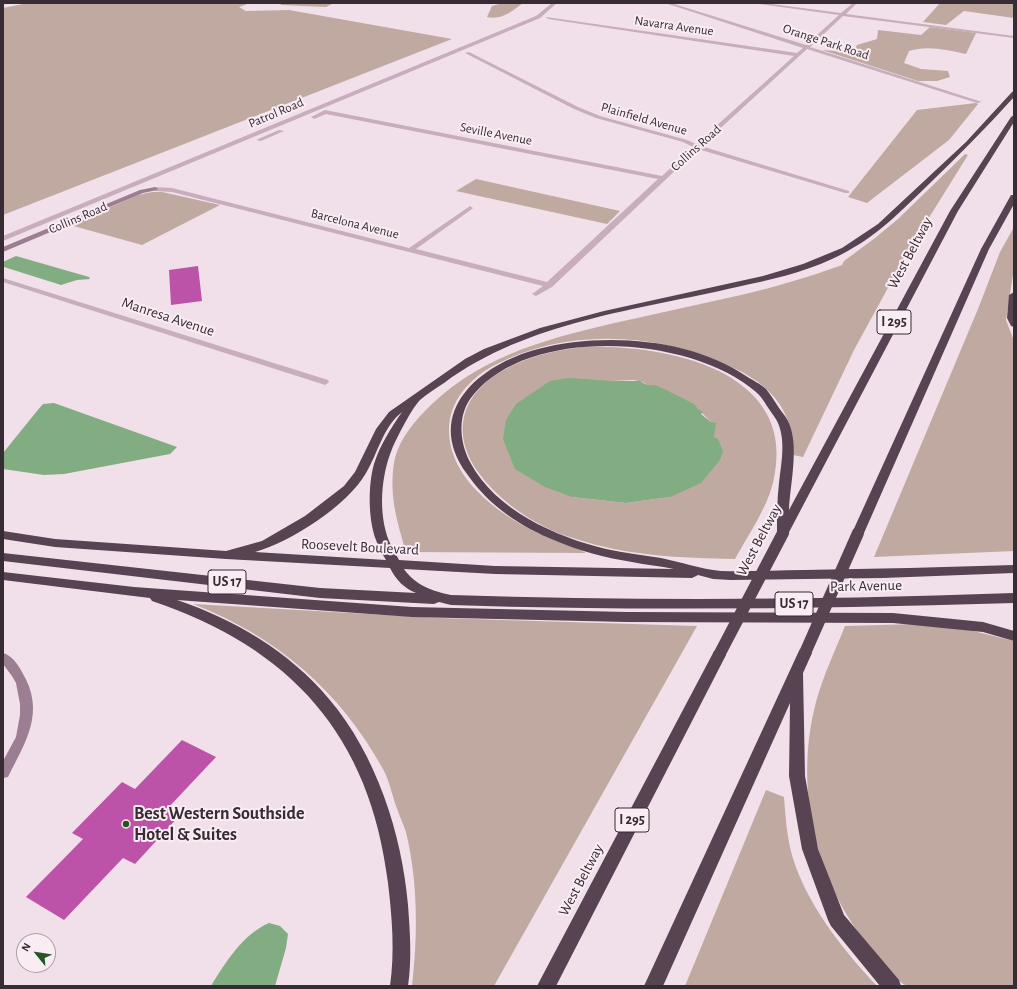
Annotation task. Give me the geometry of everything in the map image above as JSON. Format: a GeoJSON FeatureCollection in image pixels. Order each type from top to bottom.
{"type":"FeatureCollection","features":[{"type":"Feature","properties":{"kind":"highway"},"geometry":{"type":"LineString","coordinates":[[226,555],[257,548],[294,529],[337,499],[355,481],[365,464],[373,443],[394,412],[415,400],[459,366],[488,351],[527,336],[589,318],[776,275],[815,263],[847,249],[870,235],[881,226],[968,143],[1014,93]]}},
{"type":"Feature","properties":{"kind":"highway","name":"West Beltway"},"geometry":{"type":"LineString","coordinates":[[546,986],[719,654],[954,211],[1014,117]]}},
{"type":"Feature","properties":{"kind":"highway"},"geometry":{"type":"LineString","coordinates":[[653,986],[797,671],[985,249],[1014,197]]}},
{"type":"Feature","properties":{"kind":"highway"},"geometry":{"type":"LineString","coordinates":[[1014,295],[1012,318],[1014,324]]}},
{"type":"Feature","properties":{"kind":"highway"},"geometry":{"type":"LineString","coordinates":[[717,575],[663,562],[601,552],[560,538],[530,524],[508,510],[474,478],[456,445],[456,421],[462,403],[472,389],[488,374],[499,367],[529,354],[563,346],[588,343],[624,342],[652,345],[693,354],[722,366],[755,385],[776,407],[783,422],[787,433],[788,450],[787,473],[784,491],[783,533]]}},
{"type":"Feature","properties":{"kind":"highway"},"geometry":{"type":"LineString","coordinates":[[415,400],[390,440],[380,464],[376,487],[377,514],[382,540],[399,573],[410,585],[430,595],[451,600]]}},
{"type":"Feature","properties":{"kind":"highway","name":"Roosevelt Boulevard"},"geometry":{"type":"LineString","coordinates":[[3,535],[55,543],[395,565],[495,570],[717,575]]}},
{"type":"Feature","properties":{"kind":"highway","name":"US 17"},"geometry":{"type":"LineString","coordinates":[[3,557],[320,593],[451,600]]}},
{"type":"Feature","properties":{"kind":"highway","name":"US 17"},"geometry":{"type":"LineString","coordinates":[[717,575],[885,574],[1014,570]]}},
{"type":"Feature","properties":{"kind":"highway"},"geometry":{"type":"LineString","coordinates":[[3,576],[134,592],[412,612],[627,617],[893,618],[983,628],[1014,636]]}},
{"type":"Feature","properties":{"kind":"highway"},"geometry":{"type":"LineString","coordinates":[[134,592],[196,612],[235,629],[294,672],[321,698],[343,730],[366,768],[383,813],[395,863],[401,932],[399,986]]}},
{"type":"Feature","properties":{"kind":"highway","name":"Park Avenue"},"geometry":{"type":"LineString","coordinates":[[451,600],[574,604],[866,603],[1014,598]]}},
{"type":"Feature","properties":{"kind":"highway"},"geometry":{"type":"LineString","coordinates":[[797,671],[798,776],[810,849],[837,920],[892,986]]}},
{"type":"Feature","properties":{"kind":"street","name":"Patrol Road"},"geometry":{"type":"LineString","coordinates":[[3,239],[538,17],[554,3]]}},
{"type":"Feature","properties":{"kind":"street","name":"Orange Park Road"},"geometry":{"type":"LineString","coordinates":[[667,3],[979,102]]}},
{"type":"Feature","properties":{"kind":"street"},"geometry":{"type":"LineString","coordinates":[[754,3],[1014,37]]}},
{"type":"Feature","properties":{"kind":"street","name":"Collins Road"},"geometry":{"type":"LineString","coordinates":[[536,294],[549,285],[662,178],[698,147],[855,3]]}},
{"type":"Feature","properties":{"kind":"street","name":"Navarra Avenue"},"geometry":{"type":"LineString","coordinates":[[548,18],[798,55]]}},
{"type":"Feature","properties":{"kind":"street","name":"Plainfield Avenue"},"geometry":{"type":"LineString","coordinates":[[467,52],[583,111],[598,117],[684,141],[698,147],[847,192]]}},
{"type":"Feature","properties":{"kind":"street","name":"Seville Avenue"},"geometry":{"type":"LineString","coordinates":[[259,140],[325,112],[662,178]]}},
{"type":"Feature","properties":{"kind":"street","name":"Collins Road"},"geometry":{"type":"LineString","coordinates":[[3,250],[142,191],[155,188]]}},
{"type":"Feature","properties":{"kind":"street","name":"Barcelona Avenue"},"geometry":{"type":"LineString","coordinates":[[155,188],[172,190],[549,285]]}},
{"type":"Feature","properties":{"kind":"street"},"geometry":{"type":"LineString","coordinates":[[410,250],[470,208]]}},
{"type":"Feature","properties":{"kind":"street","name":"Manresa Avenue"},"geometry":{"type":"LineString","coordinates":[[3,280],[325,382]]}},
{"type":"Feature","properties":{"kind":"street"},"geometry":{"type":"LineString","coordinates":[[3,657],[11,663],[23,684],[28,709],[22,738],[3,773]]}},
{"type":"Feature","properties":{"kind":"shaded area"},"geometry":{"type":"Polygon","coordinates":[[[28,3],[250,3],[239,7],[246,11],[289,10],[452,39],[3,215],[3,8],[28,3]]]}},
{"type":"Feature","properties":{"kind":"shaded area"},"geometry":{"type":"Polygon","coordinates":[[[280,3],[334,3],[326,7],[281,5],[280,3]]]}},
{"type":"Feature","properties":{"kind":"shaded area"},"geometry":{"type":"Polygon","coordinates":[[[503,3],[523,3],[502,16],[492,18],[487,17],[492,6],[503,3]]]}},
{"type":"Feature","properties":{"kind":"shaded area"},"geometry":{"type":"Polygon","coordinates":[[[940,3],[1014,3],[1014,18],[964,11],[946,25],[923,22],[940,3]]]}},
{"type":"Feature","properties":{"kind":"shaded area"},"geometry":{"type":"Polygon","coordinates":[[[930,27],[976,33],[966,54],[930,48],[909,51],[904,63],[921,69],[948,71],[950,77],[937,81],[918,81],[822,50],[837,51],[855,49],[857,45],[877,39],[878,30],[921,35],[930,27]]]}},
{"type":"Feature","properties":{"kind":"shaded area"},"geometry":{"type":"Polygon","coordinates":[[[978,104],[949,140],[867,203],[848,197],[917,110],[978,104]]]}},
{"type":"Feature","properties":{"kind":"shaded area"},"geometry":{"type":"Polygon","coordinates":[[[965,154],[968,155],[907,253],[854,350],[803,457],[793,455],[791,432],[787,418],[780,404],[764,386],[744,373],[729,366],[695,353],[667,345],[638,341],[608,339],[579,340],[550,345],[522,353],[495,365],[486,370],[469,384],[457,400],[450,419],[449,430],[451,447],[460,470],[476,490],[491,504],[507,516],[533,531],[586,553],[406,552],[397,519],[392,486],[394,463],[398,449],[417,419],[442,395],[464,379],[486,365],[509,354],[558,337],[754,292],[805,278],[842,265],[844,261],[898,219],[965,154]]]}},
{"type":"Feature","properties":{"kind":"shaded area"},"geometry":{"type":"Polygon","coordinates":[[[476,179],[620,211],[607,224],[456,191],[476,179]]]}},
{"type":"Feature","properties":{"kind":"shaded area"},"geometry":{"type":"Polygon","coordinates":[[[152,192],[162,192],[220,205],[142,245],[70,225],[138,195],[152,192]]]}},
{"type":"Feature","properties":{"kind":"shaded area"},"geometry":{"type":"Polygon","coordinates":[[[1014,227],[1014,268],[1006,320],[1014,341],[1014,551],[874,557],[978,309],[1000,252],[1014,227]]]}},
{"type":"Feature","properties":{"kind":"shaded area"},"geometry":{"type":"Polygon","coordinates":[[[16,256],[89,277],[90,279],[77,280],[61,285],[4,267],[3,262],[16,256]]]}},
{"type":"Feature","properties":{"kind":"shaded area"},"geometry":{"type":"Polygon","coordinates":[[[583,347],[616,347],[652,351],[687,359],[720,372],[747,390],[767,414],[776,445],[773,483],[761,513],[735,559],[674,557],[635,553],[596,545],[560,534],[530,519],[511,506],[493,490],[478,472],[468,455],[464,439],[463,423],[467,409],[474,395],[485,383],[499,373],[516,364],[540,355],[583,347]],[[633,380],[611,381],[572,497],[626,503],[670,497],[714,437],[711,422],[698,409],[656,385],[647,385],[643,382],[633,380]]]}},
{"type":"Feature","properties":{"kind":"shaded area"},"geometry":{"type":"Polygon","coordinates":[[[569,378],[611,381],[640,381],[647,385],[656,385],[694,404],[703,412],[701,414],[711,422],[716,423],[714,437],[718,439],[723,451],[720,460],[701,483],[670,497],[626,503],[572,497],[545,487],[515,469],[503,439],[506,420],[516,404],[550,381],[569,378]]]}},
{"type":"Feature","properties":{"kind":"shaded area"},"geometry":{"type":"Polygon","coordinates":[[[54,403],[177,447],[170,454],[64,474],[44,475],[3,469],[3,453],[43,404],[54,403]]]}},
{"type":"Feature","properties":{"kind":"shaded area"},"geometry":{"type":"Polygon","coordinates":[[[193,604],[439,618],[697,626],[494,986],[412,986],[416,928],[413,870],[406,832],[383,769],[366,741],[347,715],[326,691],[303,669],[252,632],[193,604]]]}},
{"type":"Feature","properties":{"kind":"shaded area"},"geometry":{"type":"Polygon","coordinates":[[[917,624],[965,629],[1014,641],[1014,986],[915,987],[903,984],[887,968],[849,919],[834,891],[822,861],[814,830],[809,798],[807,766],[810,734],[816,702],[826,673],[845,626],[917,624]]]}},
{"type":"Feature","properties":{"kind":"shaded area"},"geometry":{"type":"Polygon","coordinates":[[[766,790],[784,797],[787,832],[793,857],[800,878],[810,898],[835,936],[877,986],[685,986],[766,790]]]}},
{"type":"Feature","properties":{"kind":"shaded area"},"geometry":{"type":"Polygon","coordinates":[[[269,923],[280,926],[288,934],[286,948],[275,986],[211,986],[222,968],[243,942],[251,934],[269,923]]]}},
{"type":"Feature","properties":{"kind":"building"},"geometry":{"type":"Polygon","coordinates":[[[198,266],[202,301],[171,305],[169,270],[198,266]]]}},
{"type":"Feature","properties":{"kind":"building","name":"Best Western Southside Hotel & Suites"},"geometry":{"type":"Polygon","coordinates":[[[182,740],[216,757],[167,809],[180,815],[135,864],[123,858],[64,920],[26,897],[83,839],[72,833],[122,782],[135,789],[182,740]]]}},
{"type":"Feature","properties":{"kind":"place","name":"Best Western Southside Hotel & Suites"},"geometry":{"type":"Point","coordinates":[126,824]}}]}
